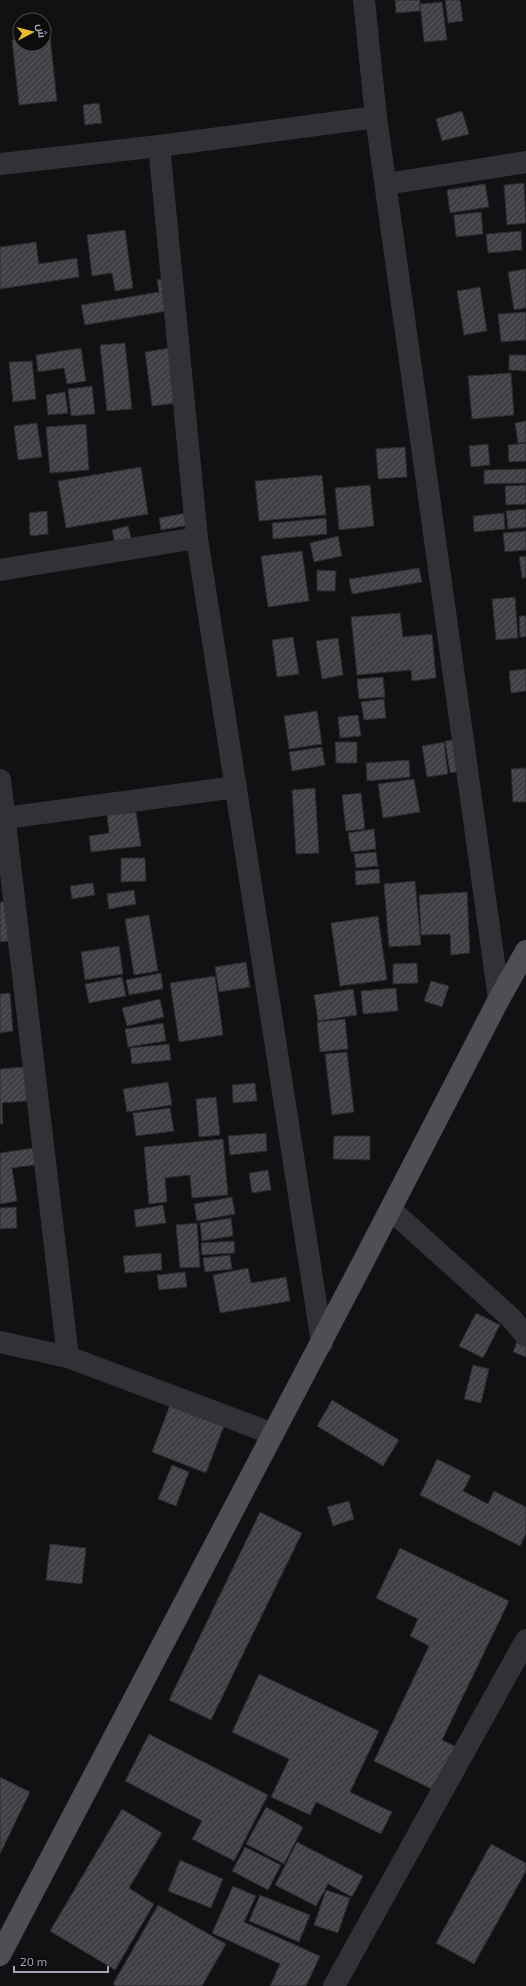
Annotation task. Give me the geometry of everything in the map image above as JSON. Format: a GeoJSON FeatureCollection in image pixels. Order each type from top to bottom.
{"type":"FeatureCollection","features":[{"type":"Feature","properties":{"kind":"main road"},"geometry":{"type":"LineString","coordinates":[[0,1956],[322,1343],[499,999],[526,951]]}},
{"type":"Feature","properties":{"kind":"street"},"geometry":{"type":"LineString","coordinates":[[364,0],[376,117],[499,999]]}},
{"type":"Feature","properties":{"kind":"street"},"geometry":{"type":"LineString","coordinates":[[0,164],[159,146],[376,117]]}},
{"type":"Feature","properties":{"kind":"street"},"geometry":{"type":"LineString","coordinates":[[159,146],[197,538],[322,1343]]}},
{"type":"Feature","properties":{"kind":"street"},"geometry":{"type":"LineString","coordinates":[[386,184],[526,162]]}},
{"type":"Feature","properties":{"kind":"street"},"geometry":{"type":"LineString","coordinates":[[0,570],[197,538]]}},
{"type":"Feature","properties":{"kind":"street"},"geometry":{"type":"LineString","coordinates":[[0,780],[68,1357]]}},
{"type":"Feature","properties":{"kind":"street"},"geometry":{"type":"LineString","coordinates":[[5,818],[236,787]]}},
{"type":"Feature","properties":{"kind":"street"},"geometry":{"type":"LineString","coordinates":[[390,1210],[511,1318],[526,1336]]}},
{"type":"Feature","properties":{"kind":"street"},"geometry":{"type":"LineString","coordinates":[[0,1342],[68,1357],[274,1434]]}},
{"type":"Feature","properties":{"kind":"street"},"geometry":{"type":"LineString","coordinates":[[334,1986],[526,1640]]}},
{"type":"Feature","properties":{"kind":"building"},"geometry":{"type":"Polygon","coordinates":[[[395,0],[420,0],[420,11],[396,13],[395,0]]]}},
{"type":"Feature","properties":{"kind":"building"},"geometry":{"type":"Polygon","coordinates":[[[445,0],[460,0],[463,21],[448,23],[445,0]]]}},
{"type":"Feature","properties":{"kind":"building"},"geometry":{"type":"Polygon","coordinates":[[[442,2],[447,40],[424,42],[420,4],[442,2]]]}},
{"type":"Feature","properties":{"kind":"building"},"geometry":{"type":"Polygon","coordinates":[[[13,52],[52,52],[57,101],[19,105],[13,52]]]}},
{"type":"Feature","properties":{"kind":"building"},"geometry":{"type":"Polygon","coordinates":[[[99,103],[102,123],[85,125],[83,105],[99,103]]]}},
{"type":"Feature","properties":{"kind":"building"},"geometry":{"type":"Polygon","coordinates":[[[462,111],[469,134],[442,141],[436,119],[462,111]]]}},
{"type":"Feature","properties":{"kind":"building"},"geometry":{"type":"Polygon","coordinates":[[[524,183],[526,223],[507,225],[504,185],[524,183]]]}},
{"type":"Feature","properties":{"kind":"building"},"geometry":{"type":"Polygon","coordinates":[[[485,184],[489,207],[450,213],[447,190],[485,184]]]}},
{"type":"Feature","properties":{"kind":"building"},"geometry":{"type":"Polygon","coordinates":[[[481,212],[483,234],[456,237],[454,215],[481,212]]]}},
{"type":"Feature","properties":{"kind":"building"},"geometry":{"type":"Polygon","coordinates":[[[125,230],[133,288],[115,291],[112,273],[92,276],[87,235],[125,230]]]}},
{"type":"Feature","properties":{"kind":"building"},"geometry":{"type":"Polygon","coordinates":[[[521,231],[522,250],[488,253],[486,234],[521,231]]]}},
{"type":"Feature","properties":{"kind":"building"},"geometry":{"type":"Polygon","coordinates":[[[36,242],[39,264],[77,258],[79,277],[0,289],[0,247],[36,242]]]}},
{"type":"Feature","properties":{"kind":"building"},"geometry":{"type":"Polygon","coordinates":[[[526,269],[526,308],[514,310],[508,272],[526,269]]]}},
{"type":"Feature","properties":{"kind":"building"},"geometry":{"type":"Polygon","coordinates":[[[180,276],[185,308],[85,325],[81,305],[159,292],[157,280],[180,276]]]}},
{"type":"Feature","properties":{"kind":"building"},"geometry":{"type":"Polygon","coordinates":[[[480,287],[487,331],[464,335],[457,291],[480,287]]]}},
{"type":"Feature","properties":{"kind":"building"},"geometry":{"type":"Polygon","coordinates":[[[526,312],[526,340],[501,342],[498,314],[526,312]]]}},
{"type":"Feature","properties":{"kind":"building"},"geometry":{"type":"Polygon","coordinates":[[[125,343],[132,409],[107,411],[100,345],[125,343]]]}},
{"type":"Feature","properties":{"kind":"building"},"geometry":{"type":"Polygon","coordinates":[[[81,348],[86,381],[67,384],[64,368],[38,372],[36,355],[81,348]]]}},
{"type":"Feature","properties":{"kind":"building"},"geometry":{"type":"Polygon","coordinates":[[[170,348],[178,403],[152,406],[145,352],[170,348]]]}},
{"type":"Feature","properties":{"kind":"building"},"geometry":{"type":"Polygon","coordinates":[[[509,355],[526,355],[526,371],[509,370],[509,355]]]}},
{"type":"Feature","properties":{"kind":"building"},"geometry":{"type":"Polygon","coordinates":[[[32,361],[36,399],[13,402],[9,362],[32,361]]]}},
{"type":"Feature","properties":{"kind":"building"},"geometry":{"type":"Polygon","coordinates":[[[511,373],[514,415],[472,419],[468,376],[511,373]]]}},
{"type":"Feature","properties":{"kind":"building"},"geometry":{"type":"Polygon","coordinates":[[[92,386],[95,414],[71,416],[68,389],[92,386]]]}},
{"type":"Feature","properties":{"kind":"building"},"geometry":{"type":"Polygon","coordinates":[[[65,392],[68,413],[48,415],[46,395],[65,392]]]}},
{"type":"Feature","properties":{"kind":"building"},"geometry":{"type":"Polygon","coordinates":[[[526,421],[526,442],[518,443],[515,423],[526,421]]]}},
{"type":"Feature","properties":{"kind":"building"},"geometry":{"type":"Polygon","coordinates":[[[37,423],[42,457],[18,460],[14,426],[37,423]]]}},
{"type":"Feature","properties":{"kind":"building"},"geometry":{"type":"Polygon","coordinates":[[[86,424],[89,470],[50,473],[46,427],[86,424]]]}},
{"type":"Feature","properties":{"kind":"building"},"geometry":{"type":"Polygon","coordinates":[[[526,443],[526,461],[509,462],[508,445],[526,443]]]}},
{"type":"Feature","properties":{"kind":"building"},"geometry":{"type":"Polygon","coordinates":[[[488,444],[490,465],[471,467],[469,446],[488,444]]]}},
{"type":"Feature","properties":{"kind":"building"},"geometry":{"type":"Polygon","coordinates":[[[405,447],[407,477],[378,479],[376,449],[405,447]]]}},
{"type":"Feature","properties":{"kind":"building"},"geometry":{"type":"Polygon","coordinates":[[[141,467],[148,514],[66,528],[58,481],[141,467]]]}},
{"type":"Feature","properties":{"kind":"building"},"geometry":{"type":"Polygon","coordinates":[[[526,469],[526,483],[484,484],[484,470],[526,469]]]}},
{"type":"Feature","properties":{"kind":"building"},"geometry":{"type":"Polygon","coordinates":[[[322,475],[326,515],[259,521],[255,481],[322,475]]]}},
{"type":"Feature","properties":{"kind":"building"},"geometry":{"type":"Polygon","coordinates":[[[370,485],[374,526],[339,530],[335,488],[370,485]]]}},
{"type":"Feature","properties":{"kind":"building"},"geometry":{"type":"Polygon","coordinates":[[[526,485],[526,504],[506,505],[505,486],[526,485]]]}},
{"type":"Feature","properties":{"kind":"building"},"geometry":{"type":"Polygon","coordinates":[[[526,509],[526,527],[508,529],[506,511],[526,509]]]}},
{"type":"Feature","properties":{"kind":"building"},"geometry":{"type":"Polygon","coordinates":[[[47,511],[48,534],[30,536],[29,513],[47,511]]]}},
{"type":"Feature","properties":{"kind":"building"},"geometry":{"type":"Polygon","coordinates":[[[187,513],[189,525],[161,530],[159,518],[187,513]]]}},
{"type":"Feature","properties":{"kind":"building"},"geometry":{"type":"Polygon","coordinates":[[[504,513],[505,529],[474,532],[473,516],[504,513]]]}},
{"type":"Feature","properties":{"kind":"building"},"geometry":{"type":"Polygon","coordinates":[[[326,518],[327,534],[273,539],[272,523],[326,518]]]}},
{"type":"Feature","properties":{"kind":"building"},"geometry":{"type":"Polygon","coordinates":[[[128,526],[133,545],[116,548],[112,530],[128,526]]]}},
{"type":"Feature","properties":{"kind":"building"},"geometry":{"type":"Polygon","coordinates":[[[526,531],[526,550],[505,552],[503,533],[526,531]]]}},
{"type":"Feature","properties":{"kind":"building"},"geometry":{"type":"Polygon","coordinates":[[[338,536],[342,556],[314,562],[310,543],[338,536]]]}},
{"type":"Feature","properties":{"kind":"building"},"geometry":{"type":"Polygon","coordinates":[[[302,551],[309,601],[268,607],[261,556],[302,551]]]}},
{"type":"Feature","properties":{"kind":"building"},"geometry":{"type":"Polygon","coordinates":[[[526,556],[526,578],[522,578],[519,557],[526,556]]]}},
{"type":"Feature","properties":{"kind":"building"},"geometry":{"type":"Polygon","coordinates":[[[419,568],[422,582],[352,594],[349,579],[419,568]]]}},
{"type":"Feature","properties":{"kind":"building"},"geometry":{"type":"Polygon","coordinates":[[[317,570],[336,571],[335,591],[317,591],[317,570]]]}},
{"type":"Feature","properties":{"kind":"building"},"geometry":{"type":"Polygon","coordinates":[[[515,597],[518,638],[496,640],[492,599],[515,597]]]}},
{"type":"Feature","properties":{"kind":"building"},"geometry":{"type":"Polygon","coordinates":[[[400,613],[403,637],[432,634],[436,678],[412,681],[411,670],[357,675],[351,617],[400,613]]]}},
{"type":"Feature","properties":{"kind":"building"},"geometry":{"type":"Polygon","coordinates":[[[519,616],[526,616],[526,637],[520,637],[519,616]]]}},
{"type":"Feature","properties":{"kind":"building"},"geometry":{"type":"Polygon","coordinates":[[[293,637],[299,674],[277,677],[272,640],[293,637]]]}},
{"type":"Feature","properties":{"kind":"building"},"geometry":{"type":"Polygon","coordinates":[[[338,638],[343,675],[322,679],[316,641],[338,638]]]}},
{"type":"Feature","properties":{"kind":"building"},"geometry":{"type":"Polygon","coordinates":[[[526,669],[526,691],[511,693],[509,671],[526,669]]]}},
{"type":"Feature","properties":{"kind":"building"},"geometry":{"type":"Polygon","coordinates":[[[383,677],[385,697],[359,699],[357,679],[383,677]]]}},
{"type":"Feature","properties":{"kind":"building"},"geometry":{"type":"Polygon","coordinates":[[[384,699],[386,718],[364,720],[361,702],[384,699]]]}},
{"type":"Feature","properties":{"kind":"building"},"geometry":{"type":"Polygon","coordinates":[[[317,711],[322,744],[289,749],[284,716],[317,711]]]}},
{"type":"Feature","properties":{"kind":"building"},"geometry":{"type":"Polygon","coordinates":[[[358,715],[361,736],[340,738],[338,717],[358,715]]]}},
{"type":"Feature","properties":{"kind":"building"},"geometry":{"type":"Polygon","coordinates":[[[463,739],[467,770],[450,773],[445,741],[463,739]]]}},
{"type":"Feature","properties":{"kind":"building"},"geometry":{"type":"Polygon","coordinates":[[[335,742],[357,742],[357,763],[336,763],[335,742]]]}},
{"type":"Feature","properties":{"kind":"building"},"geometry":{"type":"Polygon","coordinates":[[[444,742],[448,774],[427,777],[422,746],[444,742]]]}},
{"type":"Feature","properties":{"kind":"building"},"geometry":{"type":"Polygon","coordinates":[[[322,747],[325,765],[292,771],[289,752],[322,747]]]}},
{"type":"Feature","properties":{"kind":"building"},"geometry":{"type":"Polygon","coordinates":[[[409,760],[410,777],[367,781],[366,763],[409,760]]]}},
{"type":"Feature","properties":{"kind":"building"},"geometry":{"type":"Polygon","coordinates":[[[526,768],[526,802],[513,802],[511,769],[526,768]]]}},
{"type":"Feature","properties":{"kind":"building"},"geometry":{"type":"Polygon","coordinates":[[[414,779],[420,812],[383,818],[378,784],[414,779]]]}},
{"type":"Feature","properties":{"kind":"building"},"geometry":{"type":"Polygon","coordinates":[[[315,788],[319,853],[296,854],[292,790],[315,788]]]}},
{"type":"Feature","properties":{"kind":"building"},"geometry":{"type":"Polygon","coordinates":[[[361,793],[365,829],[346,831],[342,795],[361,793]]]}},
{"type":"Feature","properties":{"kind":"building"},"geometry":{"type":"Polygon","coordinates":[[[136,812],[141,846],[91,852],[89,836],[109,833],[107,815],[136,812]]]}},
{"type":"Feature","properties":{"kind":"building"},"geometry":{"type":"Polygon","coordinates":[[[374,829],[376,849],[351,852],[348,833],[374,829]]]}},
{"type":"Feature","properties":{"kind":"building"},"geometry":{"type":"Polygon","coordinates":[[[376,852],[378,866],[356,868],[354,854],[376,852]]]}},
{"type":"Feature","properties":{"kind":"building"},"geometry":{"type":"Polygon","coordinates":[[[121,858],[145,858],[146,881],[121,882],[121,858]]]}},
{"type":"Feature","properties":{"kind":"building"},"geometry":{"type":"Polygon","coordinates":[[[379,869],[380,883],[356,885],[355,871],[379,869]]]}},
{"type":"Feature","properties":{"kind":"building"},"geometry":{"type":"Polygon","coordinates":[[[415,881],[421,945],[389,947],[384,884],[415,881]]]}},
{"type":"Feature","properties":{"kind":"building"},"geometry":{"type":"Polygon","coordinates":[[[93,883],[95,895],[72,899],[70,886],[93,883]]]}},
{"type":"Feature","properties":{"kind":"building"},"geometry":{"type":"Polygon","coordinates":[[[134,890],[136,904],[109,909],[107,894],[134,890]]]}},
{"type":"Feature","properties":{"kind":"building"},"geometry":{"type":"Polygon","coordinates":[[[467,892],[470,953],[451,955],[450,934],[421,935],[419,895],[467,892]]]}},
{"type":"Feature","properties":{"kind":"building"},"geometry":{"type":"Polygon","coordinates":[[[9,901],[13,941],[0,942],[0,902],[9,901]]]}},
{"type":"Feature","properties":{"kind":"building"},"geometry":{"type":"Polygon","coordinates":[[[149,915],[158,971],[134,975],[125,919],[149,915]]]}},
{"type":"Feature","properties":{"kind":"building"},"geometry":{"type":"Polygon","coordinates":[[[378,916],[387,980],[340,986],[331,923],[378,916]]]}},
{"type":"Feature","properties":{"kind":"building"},"geometry":{"type":"Polygon","coordinates":[[[119,946],[123,974],[85,980],[81,952],[119,946]]]}},
{"type":"Feature","properties":{"kind":"building"},"geometry":{"type":"Polygon","coordinates":[[[246,962],[250,987],[219,992],[215,967],[246,962]]]}},
{"type":"Feature","properties":{"kind":"building"},"geometry":{"type":"Polygon","coordinates":[[[417,963],[418,983],[393,984],[393,964],[417,963]]]}},
{"type":"Feature","properties":{"kind":"building"},"geometry":{"type":"Polygon","coordinates":[[[161,973],[163,989],[129,995],[126,980],[161,973]]]}},
{"type":"Feature","properties":{"kind":"building"},"geometry":{"type":"Polygon","coordinates":[[[215,976],[223,1035],[179,1042],[170,983],[215,976]]]}},
{"type":"Feature","properties":{"kind":"building"},"geometry":{"type":"Polygon","coordinates":[[[122,977],[126,996],[89,1003],[85,984],[122,977]]]}},
{"type":"Feature","properties":{"kind":"building"},"geometry":{"type":"Polygon","coordinates":[[[431,981],[449,986],[442,1007],[424,1001],[431,981]]]}},
{"type":"Feature","properties":{"kind":"building"},"geometry":{"type":"Polygon","coordinates":[[[396,988],[398,1011],[363,1014],[361,991],[396,988]]]}},
{"type":"Feature","properties":{"kind":"building"},"geometry":{"type":"Polygon","coordinates":[[[353,989],[357,1015],[318,1021],[314,995],[353,989]]]}},
{"type":"Feature","properties":{"kind":"building"},"geometry":{"type":"Polygon","coordinates":[[[10,993],[13,1031],[0,1033],[0,994],[10,993]]]}},
{"type":"Feature","properties":{"kind":"building"},"geometry":{"type":"Polygon","coordinates":[[[160,999],[164,1017],[127,1026],[122,1008],[160,999]]]}},
{"type":"Feature","properties":{"kind":"building"},"geometry":{"type":"Polygon","coordinates":[[[345,1019],[348,1049],[320,1052],[317,1022],[345,1019]]]}},
{"type":"Feature","properties":{"kind":"building"},"geometry":{"type":"Polygon","coordinates":[[[163,1023],[166,1041],[128,1047],[125,1029],[163,1023]]]}},
{"type":"Feature","properties":{"kind":"building"},"geometry":{"type":"Polygon","coordinates":[[[169,1044],[171,1060],[132,1064],[130,1048],[169,1044]]]}},
{"type":"Feature","properties":{"kind":"building"},"geometry":{"type":"Polygon","coordinates":[[[347,1052],[354,1112],[332,1115],[325,1054],[347,1052]]]}},
{"type":"Feature","properties":{"kind":"building"},"geometry":{"type":"Polygon","coordinates":[[[24,1067],[27,1101],[2,1103],[3,1124],[0,1124],[0,1069],[24,1067]]]}},
{"type":"Feature","properties":{"kind":"building"},"geometry":{"type":"Polygon","coordinates":[[[168,1082],[172,1105],[127,1112],[123,1089],[168,1082]]]}},
{"type":"Feature","properties":{"kind":"building"},"geometry":{"type":"Polygon","coordinates":[[[255,1083],[257,1101],[233,1103],[232,1085],[255,1083]]]}},
{"type":"Feature","properties":{"kind":"building"},"geometry":{"type":"Polygon","coordinates":[[[216,1097],[220,1135],[199,1137],[196,1099],[216,1097]]]}},
{"type":"Feature","properties":{"kind":"building"},"geometry":{"type":"Polygon","coordinates":[[[170,1108],[174,1131],[136,1136],[133,1113],[170,1108]]]}},
{"type":"Feature","properties":{"kind":"building"},"geometry":{"type":"Polygon","coordinates":[[[266,1133],[267,1151],[230,1155],[228,1136],[266,1133]]]}},
{"type":"Feature","properties":{"kind":"building"},"geometry":{"type":"Polygon","coordinates":[[[334,1136],[370,1136],[370,1160],[333,1159],[334,1136]]]}},
{"type":"Feature","properties":{"kind":"building"},"geometry":{"type":"Polygon","coordinates":[[[223,1139],[228,1195],[192,1198],[190,1175],[165,1178],[167,1202],[149,1204],[144,1147],[223,1139]]]}},
{"type":"Feature","properties":{"kind":"building"},"geometry":{"type":"Polygon","coordinates":[[[40,1147],[42,1164],[12,1168],[17,1201],[0,1204],[0,1153],[40,1147]]]}},
{"type":"Feature","properties":{"kind":"building"},"geometry":{"type":"Polygon","coordinates":[[[268,1170],[271,1190],[252,1193],[249,1173],[268,1170]]]}},
{"type":"Feature","properties":{"kind":"building"},"geometry":{"type":"Polygon","coordinates":[[[232,1197],[235,1214],[197,1221],[194,1204],[232,1197]]]}},
{"type":"Feature","properties":{"kind":"building"},"geometry":{"type":"Polygon","coordinates":[[[163,1205],[166,1223],[136,1227],[134,1210],[163,1205]]]}},
{"type":"Feature","properties":{"kind":"building"},"geometry":{"type":"Polygon","coordinates":[[[16,1207],[17,1228],[0,1229],[0,1208],[16,1207]]]}},
{"type":"Feature","properties":{"kind":"building"},"geometry":{"type":"Polygon","coordinates":[[[231,1218],[233,1236],[202,1241],[200,1223],[231,1218]]]}},
{"type":"Feature","properties":{"kind":"building"},"geometry":{"type":"Polygon","coordinates":[[[197,1223],[200,1267],[180,1268],[176,1225],[197,1223]]]}},
{"type":"Feature","properties":{"kind":"building"},"geometry":{"type":"Polygon","coordinates":[[[234,1241],[235,1253],[202,1255],[201,1243],[234,1241]]]}},
{"type":"Feature","properties":{"kind":"building"},"geometry":{"type":"Polygon","coordinates":[[[161,1253],[162,1270],[125,1273],[123,1256],[161,1253]]]}},
{"type":"Feature","properties":{"kind":"building"},"geometry":{"type":"Polygon","coordinates":[[[230,1255],[232,1269],[205,1272],[203,1258],[230,1255]]]}},
{"type":"Feature","properties":{"kind":"building"},"geometry":{"type":"Polygon","coordinates":[[[248,1268],[251,1283],[286,1277],[290,1301],[220,1313],[213,1275],[248,1268]]]}},
{"type":"Feature","properties":{"kind":"building"},"geometry":{"type":"Polygon","coordinates":[[[185,1272],[187,1287],[159,1290],[157,1275],[185,1272]]]}},
{"type":"Feature","properties":{"kind":"building"},"geometry":{"type":"Polygon","coordinates":[[[476,1313],[500,1325],[483,1358],[459,1346],[476,1313]]]}},
{"type":"Feature","properties":{"kind":"building"},"geometry":{"type":"Polygon","coordinates":[[[518,1339],[526,1343],[526,1357],[513,1352],[518,1339]]]}},
{"type":"Feature","properties":{"kind":"building"},"geometry":{"type":"Polygon","coordinates":[[[473,1365],[489,1369],[481,1403],[464,1399],[473,1365]]]}},
{"type":"Feature","properties":{"kind":"building"},"geometry":{"type":"Polygon","coordinates":[[[332,1400],[399,1440],[383,1466],[317,1426],[332,1400]]]}},
{"type":"Feature","properties":{"kind":"building"},"geometry":{"type":"Polygon","coordinates":[[[170,1405],[224,1426],[206,1473],[152,1452],[170,1405]]]}},
{"type":"Feature","properties":{"kind":"building"},"geometry":{"type":"Polygon","coordinates":[[[437,1459],[471,1476],[463,1491],[488,1504],[494,1491],[526,1507],[526,1534],[520,1546],[420,1495],[437,1459]]]}},
{"type":"Feature","properties":{"kind":"building"},"geometry":{"type":"Polygon","coordinates":[[[172,1465],[189,1472],[176,1506],[158,1499],[172,1465]]]}},
{"type":"Feature","properties":{"kind":"building"},"geometry":{"type":"Polygon","coordinates":[[[349,1501],[354,1519],[333,1526],[327,1507],[349,1501]]]}},
{"type":"Feature","properties":{"kind":"building"},"geometry":{"type":"Polygon","coordinates":[[[260,1512],[302,1533],[211,1720],[169,1700],[260,1512]]]}},
{"type":"Feature","properties":{"kind":"building"},"geometry":{"type":"Polygon","coordinates":[[[50,1544],[86,1548],[82,1584],[46,1580],[50,1544]]]}},
{"type":"Feature","properties":{"kind":"building"},"geometry":{"type":"Polygon","coordinates":[[[400,1548],[509,1601],[442,1740],[461,1749],[440,1793],[374,1761],[429,1646],[410,1636],[418,1619],[376,1598],[400,1548]]]}},
{"type":"Feature","properties":{"kind":"building"},"geometry":{"type":"Polygon","coordinates":[[[259,1674],[379,1731],[350,1792],[392,1812],[381,1834],[316,1802],[310,1815],[271,1797],[289,1759],[232,1732],[259,1674]]]}},
{"type":"Feature","properties":{"kind":"building"},"geometry":{"type":"Polygon","coordinates":[[[149,1734],[268,1795],[234,1861],[192,1839],[202,1821],[125,1781],[149,1734]]]}},
{"type":"Feature","properties":{"kind":"building"},"geometry":{"type":"Polygon","coordinates":[[[0,1777],[30,1792],[0,1854],[0,1777]]]}},
{"type":"Feature","properties":{"kind":"building"},"geometry":{"type":"Polygon","coordinates":[[[266,1807],[303,1827],[284,1864],[246,1844],[266,1807]]]}},
{"type":"Feature","properties":{"kind":"building"},"geometry":{"type":"Polygon","coordinates":[[[122,1809],[162,1833],[129,1888],[154,1904],[115,1970],[50,1931],[122,1809]]]}},
{"type":"Feature","properties":{"kind":"building"},"geometry":{"type":"Polygon","coordinates":[[[297,1842],[363,1876],[352,1897],[328,1884],[316,1906],[275,1885],[297,1842]]]}},
{"type":"Feature","properties":{"kind":"building"},"geometry":{"type":"Polygon","coordinates":[[[491,1844],[526,1863],[526,1871],[474,1964],[436,1943],[491,1844]]]}},
{"type":"Feature","properties":{"kind":"building"},"geometry":{"type":"Polygon","coordinates":[[[245,1847],[281,1865],[268,1890],[232,1871],[245,1847]]]}},
{"type":"Feature","properties":{"kind":"building"},"geometry":{"type":"Polygon","coordinates":[[[180,1860],[223,1879],[211,1908],[168,1891],[180,1860]]]}},
{"type":"Feature","properties":{"kind":"building"},"geometry":{"type":"Polygon","coordinates":[[[233,1886],[256,1896],[244,1922],[320,1956],[306,1986],[270,1986],[280,1964],[212,1933],[233,1886]]]}},
{"type":"Feature","properties":{"kind":"building"},"geometry":{"type":"Polygon","coordinates":[[[326,1890],[350,1898],[338,1933],[314,1925],[326,1890]]]}},
{"type":"Feature","properties":{"kind":"building"},"geometry":{"type":"Polygon","coordinates":[[[260,1895],[310,1915],[299,1942],[249,1921],[260,1895]]]}},
{"type":"Feature","properties":{"kind":"building"},"geometry":{"type":"Polygon","coordinates":[[[158,1905],[226,1944],[202,1986],[116,1986],[113,1984],[158,1905]]]}}]}
